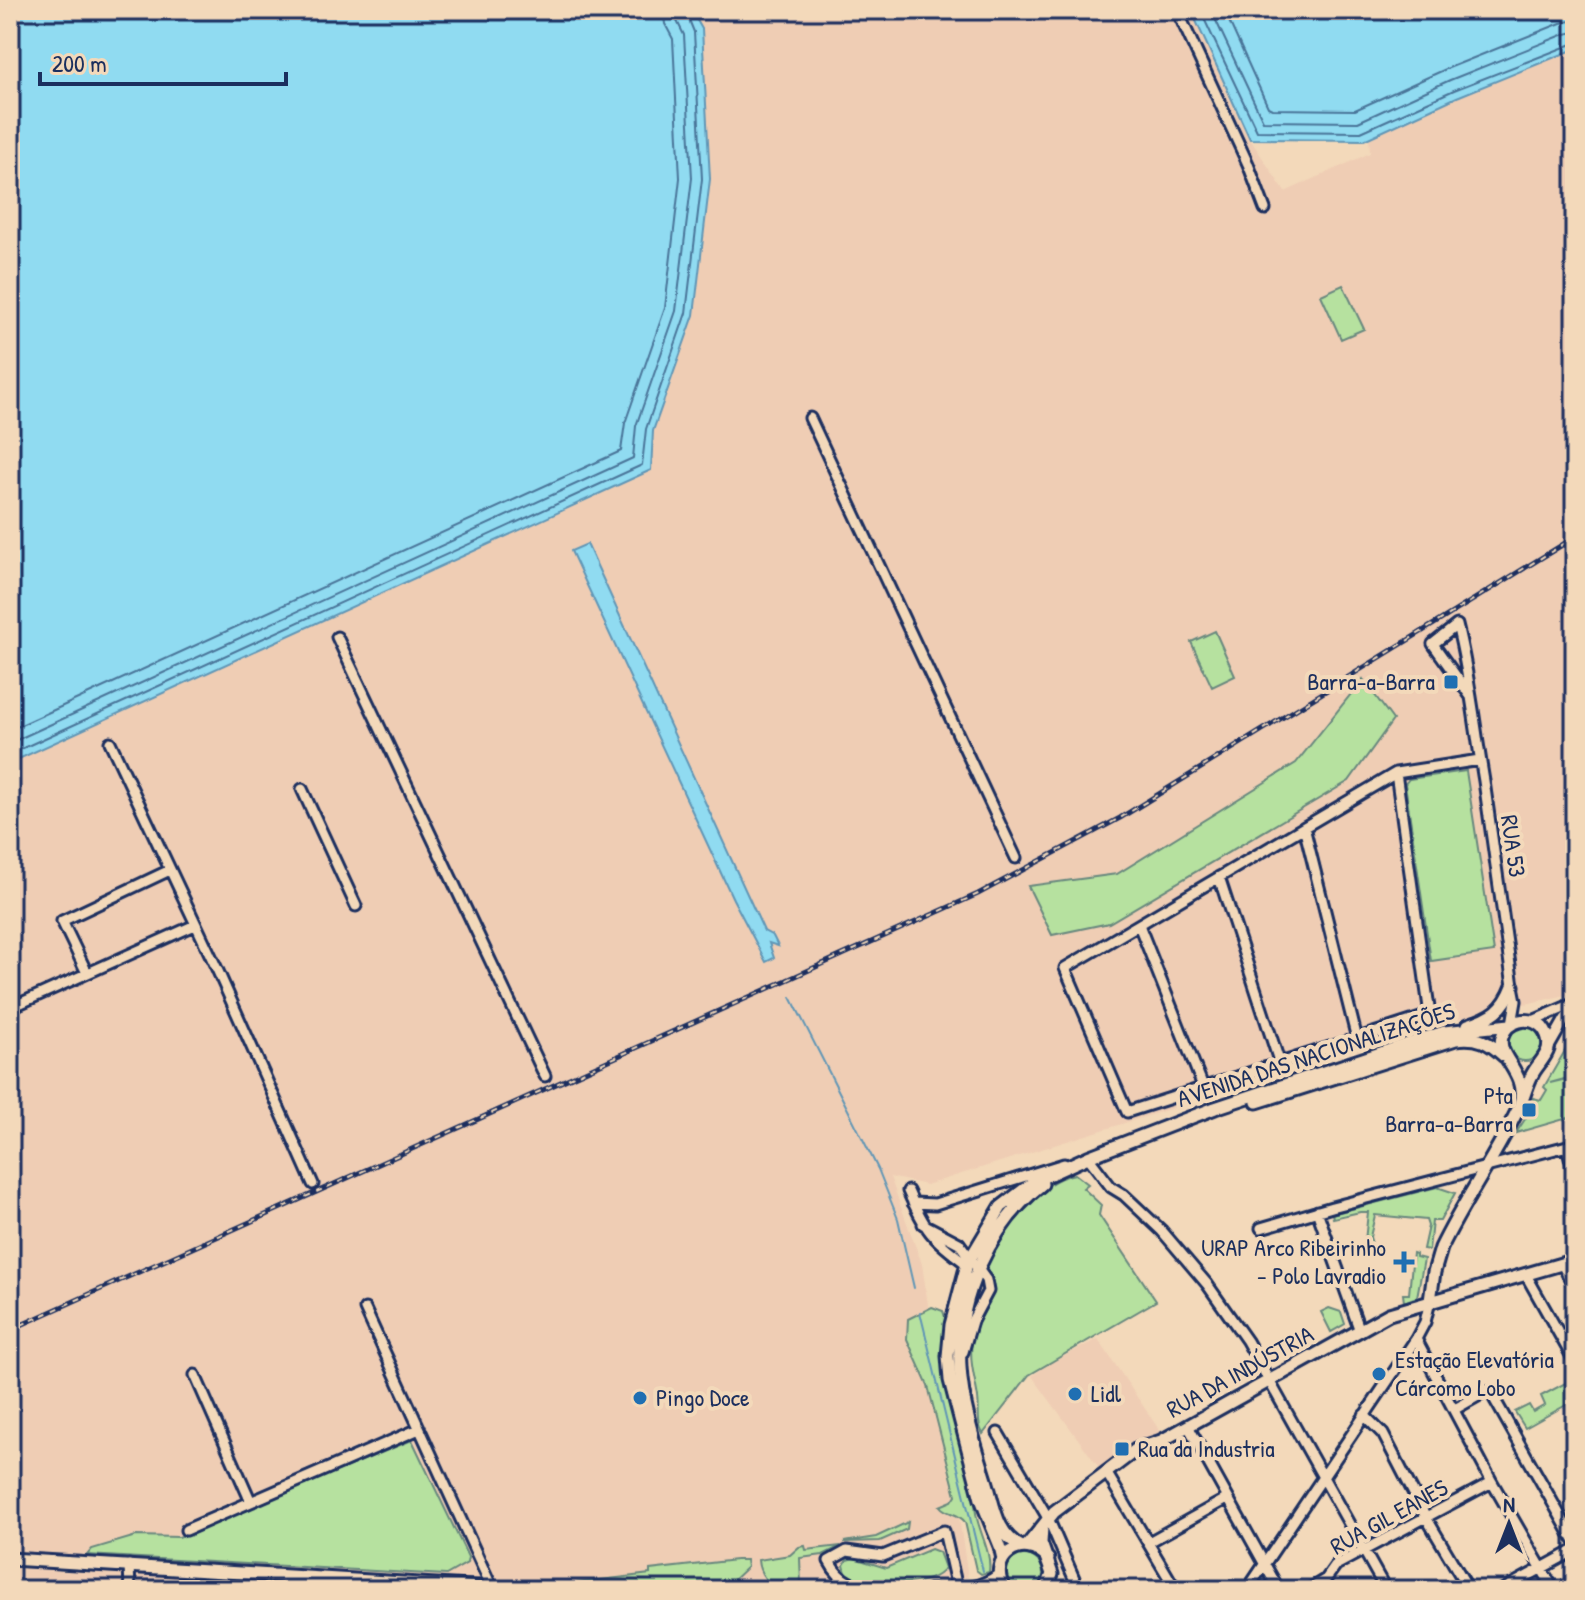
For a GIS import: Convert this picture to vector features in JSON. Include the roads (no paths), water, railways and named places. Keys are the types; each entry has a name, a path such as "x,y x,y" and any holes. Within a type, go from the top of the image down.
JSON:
{"street":[{"path":"1177,10 1248,164 1265,209"},
{"path":"810,418 1016,858"},
{"name":"RUA 53","path":"1471,697 1433,644 1457,625 1471,697 1516,1001 1511,1024"},
{"path":"337,637 545,1076"},
{"path":"110,742 313,1184"},
{"path":"1396,773 1430,1015 1127,1112 1065,968 1396,773 1480,760"},
{"path":"302,789 356,906"},
{"path":"1304,827 1357,1039"},
{"path":"87,973 62,921 170,870"},
{"path":"1219,877 1280,1064"},
{"path":"10,1008 195,925"},
{"path":"1139,925 1204,1089"},
{"path":"1453,1030 1497,1013 1507,1002 1513,986"},
{"name":"RUA 53","path":"1516,1001 1533,1021"},
{"path":"1520,1104 1521,1081 1501,1044 1505,1030 1511,1024 1533,1021 1575,1006"},
{"path":"1247,1590 1416,1339 1425,1322 1441,1248 1520,1104 1539,1062 1575,1006"},
{"path":"1533,1021 1544,1030 1548,1050"},
{"name":"AVENIDA DAS NACIONALIZAÇÕES","path":"1003,1559 981,1499 949,1369 951,1325 972,1263 1001,1207 1035,1181 1215,1108 1453,1030 1511,1024"},
{"name":"AVENIDA DAS NACIONALIZAÇÕES","path":"1138,1137 1456,1039 1486,1041 1508,1060"},
{"path":"1508,1060 1525,1067 1539,1062"},
{"path":"1261,1228 1571,1145 1575,1176"},
{"path":"913,1203 935,1204 1088,1157 1111,1187 1162,1231 1207,1284 1247,1341 1386,1590"},
{"path":"908,1191 923,1224 956,1240 972,1263"},
{"path":"1317,1211 1360,1331"},
{"name":"RUA DA INDÚSTRIA","path":"1024,1547 1045,1522 1137,1449 1161,1441 1389,1314 1575,1260"},
{"name":"AVENIDA DAS NACIONALIZAÇÕES","path":"972,1263 960,1332 959,1366 972,1433 997,1519 1006,1536 1024,1547 1043,1553 1048,1559"},
{"path":"1562,1264 1575,1288"},
{"path":"1526,1275 1575,1362"},
{"path":"365,1309 492,1589"},
{"path":"1416,1339 1554,1590"},
{"path":"195,1375 251,1502"},
{"path":"1455,1409 1485,1392 1491,1393 1575,1542"},
{"path":"1364,1415 1383,1434 1427,1519 1469,1590"},
{"path":"1188,1426 1279,1590"},
{"path":"186,1530 419,1429"},
{"path":"998,1433 1079,1590"},
{"path":"1106,1472 1176,1590"},
{"name":"RUA GIL EANES","path":"1308,1590 1326,1579 1336,1565 1492,1482"},
{"path":"1149,1542 1228,1498"},
{"path":"1045,1522 1041,1543 1052,1574 1046,1590"},
{"path":"887,1590 846,1582 836,1575 829,1561 847,1551 883,1556 944,1531 957,1588"},
{"path":"1005,1590 999,1574 1003,1559 1011,1551 1024,1547"},
{"path":"1502,1590 1575,1550"},
{"path":"10,1559 517,1590"},
{"path":"129,1565 130,1590"},
{"path":"929,1590 983,1585 999,1574"}],"water":[{"path":"10,10 691,10 702,29 710,179 694,315 653,431 651,470 10,763"},
{"path":"1191,10 1575,10 1575,49 1457,97 1364,140 1250,139"},
{"path":"587,544 764,931 773,936 778,946 769,943 774,958 766,962 733,899 571,551"}],"waterway":[{"path":"791,997 878,1169 898,1219 914,1288"},
{"path":"920,1312 983,1571"}],"railway":[{"path":"10,1330 978,894 1120,818 1575,537"}],"place":[{"name":"Barra-a-Barra","path":"1451,682"},
{"name":"Pta Barra-a-Barra","path":"1529,1110"},
{"name":"URAP Arco Ribeirinho - Polo Lavradio","path":"1404,1262"},
{"name":"Estação Elevatória Cárcomo Lobo","path":"1379,1374"},
{"name":"Lidl","path":"1075,1394"},
{"name":"Pingo Doce","path":"640,1398"},
{"name":"Rua da Industria","path":"1122,1449"}]}
